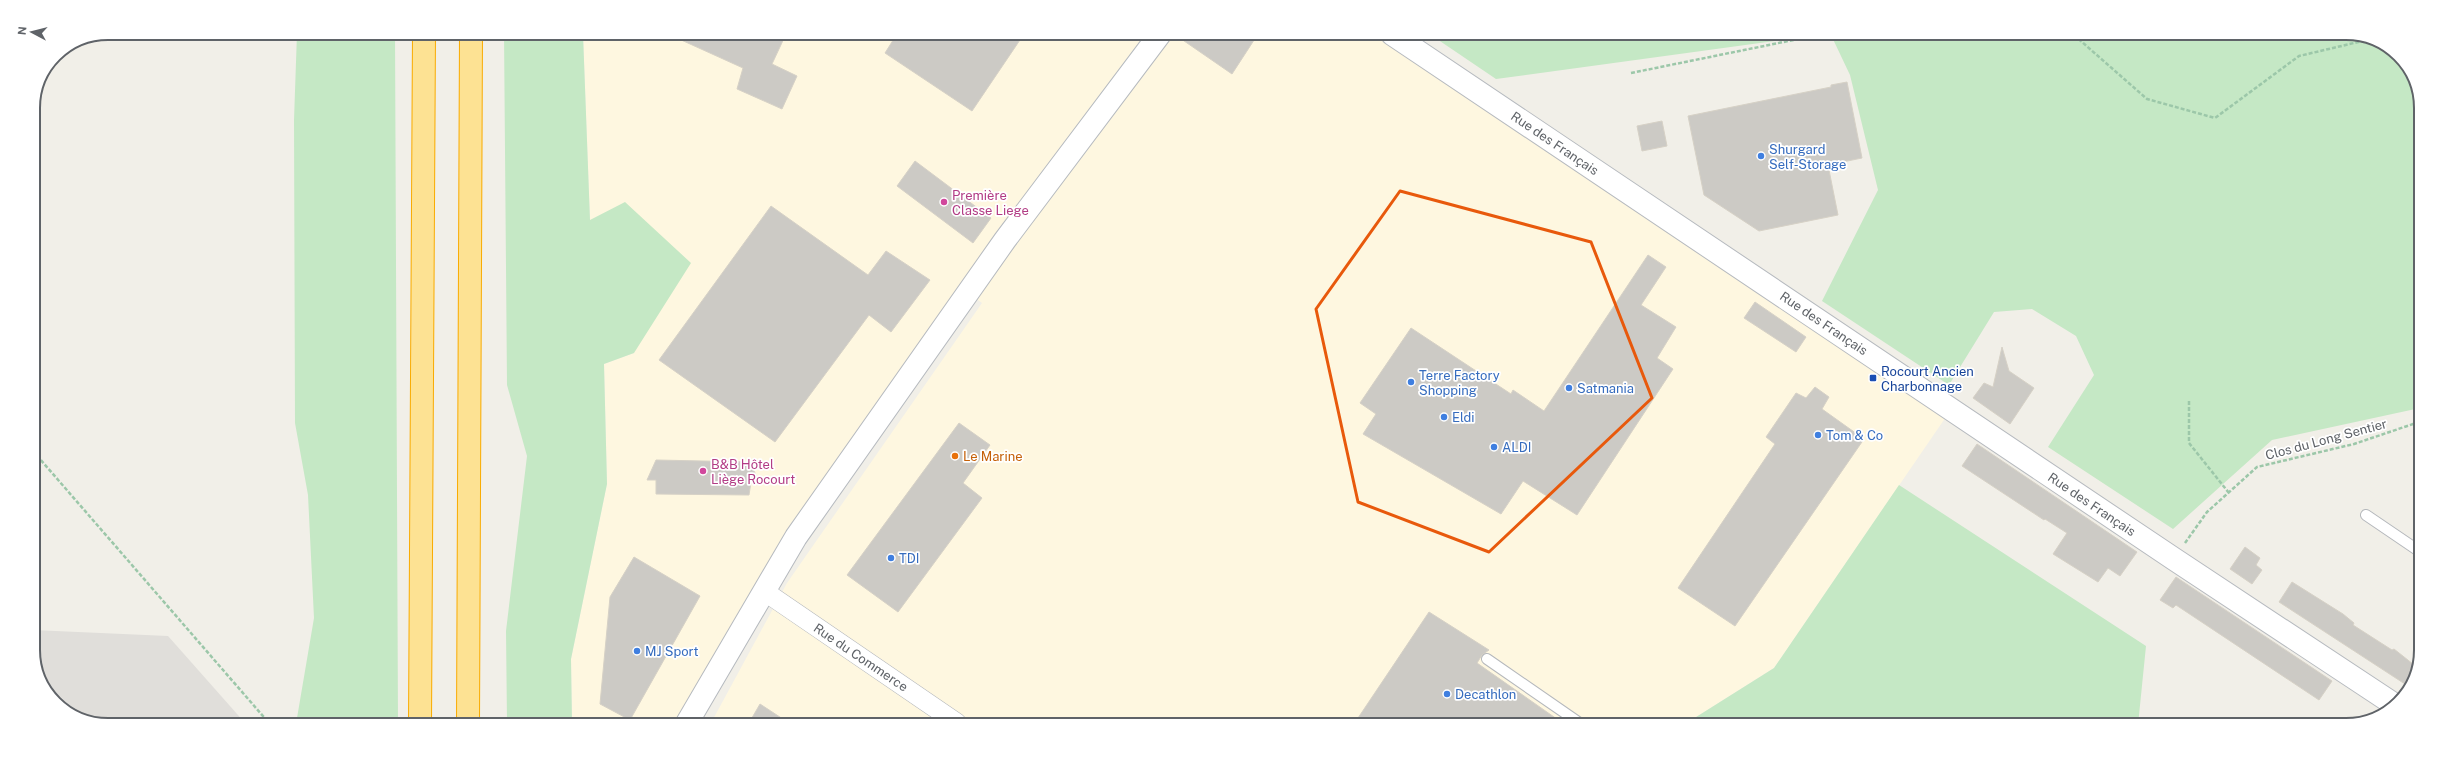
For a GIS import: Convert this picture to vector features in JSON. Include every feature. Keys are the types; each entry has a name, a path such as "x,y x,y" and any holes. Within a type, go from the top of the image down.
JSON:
{"highway":[{"path":"420,718 424,40"},
{"path":"468,718 471,40"}],"main road":[{"path":"690,718 796,537 1005,240 1155,40"},
{"name":"Rue des Français","path":"1401,40 2174,559 2390,702"}],"street":[{"name":"Rue du Commerce","path":"764,591 945,718"}],"lane":[{"path":"2366,515 2414,548"},
{"path":"1487,660 1572,718"}],"path":[{"path":"1631,73 1793,40"},
{"path":"2080,40 2147,99 2215,118 2299,56 2360,42"},
{"path":"2189,401 2189,443 2229,493"},
{"name":"Clos du Long Sentier","path":"2192,533 2207,512 2257,468 2354,444 2414,424"},
{"path":"40,459 265,718"}],"highlighted area":[{"path":"1400,191 1591,242 1652,398 1489,552 1358,502 1316,309"}],"shaded area":[{"path":"583,40 1386,40 1950,411 1774,668 1695,718 714,718 787,583 982,303 960,287 686,718 572,718 571,659 607,484 604,364 634,353 590,221"},
{"path":"40,630 168,636 241,718 108,718 90,716 70,707 63,701 49,684 41,663"}],"green space":[{"path":"297,40 395,40 398,718 297,718 314,618 308,495 295,423 294,120"},
{"path":"504,40 583,40 590,220 625,202 691,263 634,353 604,364 607,484 571,659 572,718 507,718 506,631 527,456 507,385"},
{"path":"1438,40 1782,40 1496,79"},
{"path":"1833,40 2346,40 2364,42 2384,51 2394,60 2405,74 2413,95 2414,103 2414,409 2272,440 2173,529 2048,447 2094,375 2076,336 2032,309 1994,312 1949,385 1822,301 1878,190 1850,75"},
{"path":"1899,485 2146,646 2139,718 1695,718 1774,668"}],"building":[{"path":"681,40 783,40 772,64 797,76 782,109 737,89 743,68"},
{"path":"893,40 1020,40 972,111 885,53"},
{"path":"1183,40 1254,40 1232,74"},
{"name":"Shurgard Self-Storage","path":"1847,82 1862,158 1828,165 1838,215 1759,231 1704,195 1688,116 1831,87 1831,85"},
{"path":"1662,121 1667,146 1642,151 1637,126"},
{"name":"Première Classe Liege","path":"915,161 991,218 973,243 897,186"},
{"path":"771,206 868,275 886,251 930,280 891,332 869,315 775,442 659,360"},
{"path":"1648,255 1666,267 1641,305 1676,327 1657,358 1673,369 1577,515 1523,481 1501,514 1363,434 1376,414 1360,403 1411,328 1511,394 1513,390 1544,411"},
{"path":"1755,302 1806,337 1796,352 1744,318"},
{"path":"2002,347 2009,371 2034,388 2010,424 1973,398 1984,383 1993,387"},
{"path":"1815,387 1829,397 1822,409 1864,439 1735,626 1678,588 1775,444 1766,437 1796,393 1806,398"},
{"path":"959,423 990,445 963,483 982,498 898,612 847,575"},
{"path":"1977,444 2137,552 2120,576 2108,568 2098,582 2053,554 2067,533 2045,519 2044,520 1962,466"},
{"name":"B&B Hôtel Liège Rocourt","path":"656,460 750,462 759,482 751,482 749,495 656,494 656,480 647,480"},
{"path":"2245,547 2260,558 2256,565 2262,570 2252,584 2230,569"},
{"name":"MJ Sport","path":"634,557 700,596 631,718 626,718 600,704 610,597"},
{"path":"2176,577 2332,681 2319,700 2176,605 2173,608 2160,600"},
{"path":"2292,582 2343,614 2354,623 2353,625 2392,650 2394,649 2412,664 2405,684 2279,602"},
{"name":"Decathlon","path":"1429,612 1489,650 1482,655 1477,663 1555,718 1358,718"},
{"path":"760,704 781,718 752,718"}],"place":[{"name":"Shurgard Self-Storage","path":"1761,156"},
{"name":"Première Classe Liege","path":"944,202"},
{"name":"Rocourt Ancien Charbonnage","path":"1873,378"},
{"name":"Terre Factory Shopping","path":"1411,382"},
{"name":"Satmania","path":"1569,388"},
{"name":"Eldi","path":"1444,417"},
{"name":"Tom & Co","path":"1818,435"},
{"name":"ALDI","path":"1494,447"},
{"name":"Le Marine","path":"955,456"},
{"name":"B&B Hôtel Liège Rocourt","path":"703,471"},
{"name":"TDI","path":"891,558"},
{"name":"MJ Sport","path":"637,651"},
{"name":"Decathlon","path":"1447,694"}]}
